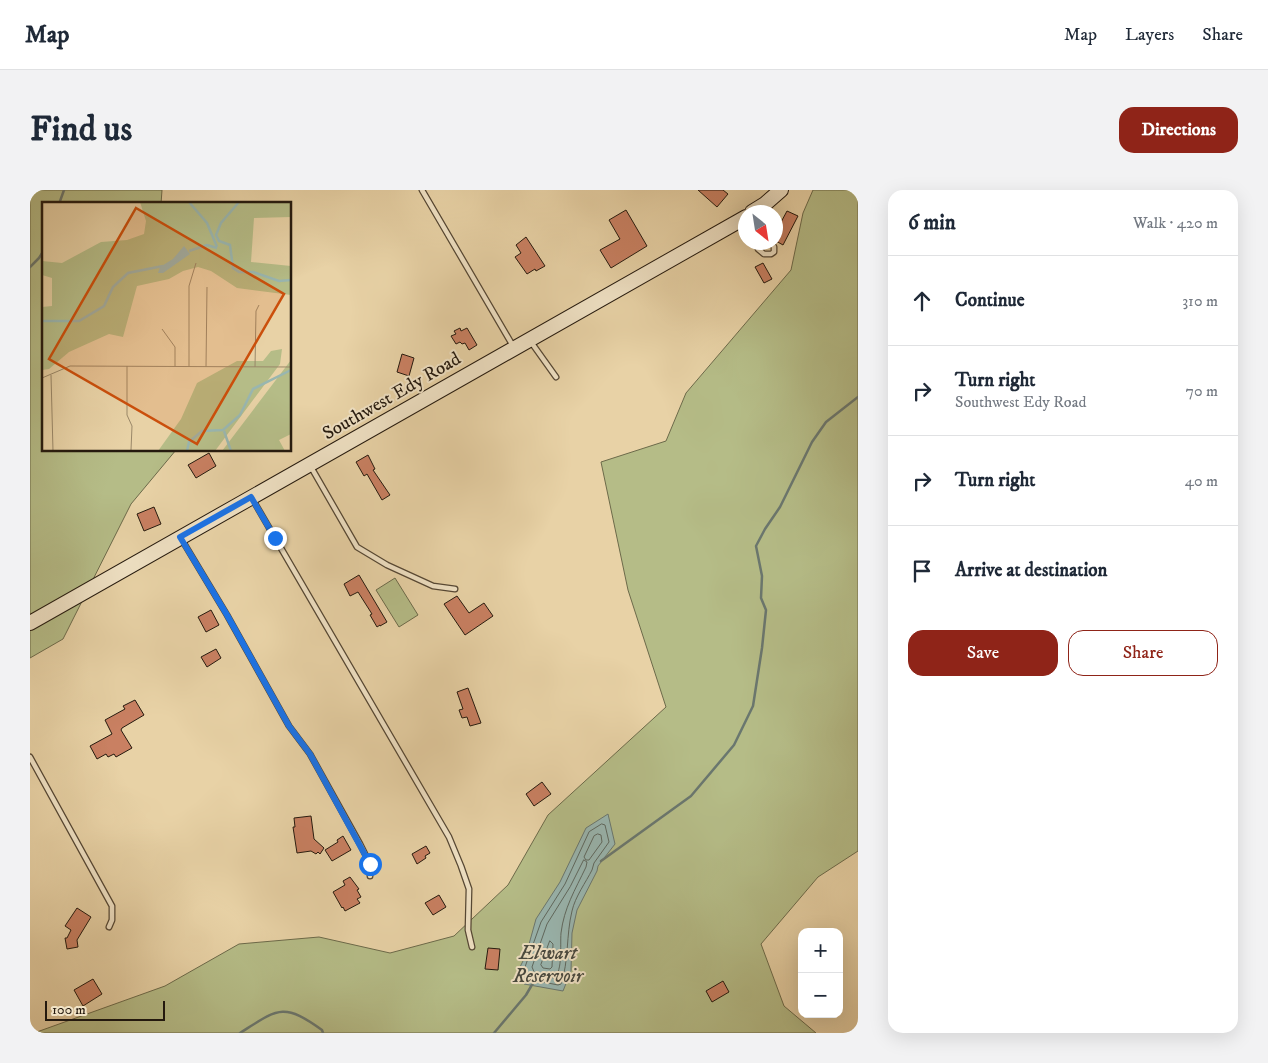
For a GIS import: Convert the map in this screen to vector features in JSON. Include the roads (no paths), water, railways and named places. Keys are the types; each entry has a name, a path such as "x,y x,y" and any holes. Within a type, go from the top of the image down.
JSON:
{"street":[{"name":"Southwest Edy Road","path":"764,205 780,190"},
{"name":"Southwest Edy Road","path":"30,623 528,339 738,222"}],"lane":[{"path":"422,190 514,347"},
{"path":"759,250 764,254 771,254 774,250"},
{"path":"528,339 556,377"},
{"path":"310,463 357,547 387,565 433,586 455,588"},
{"path":"251,497 449,837 468,889 468,930 472,947"},
{"path":"180,537 227,615 289,726 310,754 370,864 370,876"},
{"path":"30,757 112,906 112,920 109,927"}],"water":[{"name":"Elwart Reservoir","path":"608,814 615,844 598,866 577,910 572,933 571,971 563,991 524,984 521,980 522,973 518,971 526,955 536,919 560,882 586,828"}],"waterway":[{"path":"60,202 64,190"},
{"path":"30,267 42,253"},
{"path":"601,861 691,796 734,745 753,706 762,648 766,610 761,598 762,576 756,546 780,507 812,442 826,422 858,397"},
{"path":"494,1033 526,995 533,983"},
{"path":"240,1033 263,1018 281,1012 298,1015 322,1030 323,1033"}]}
